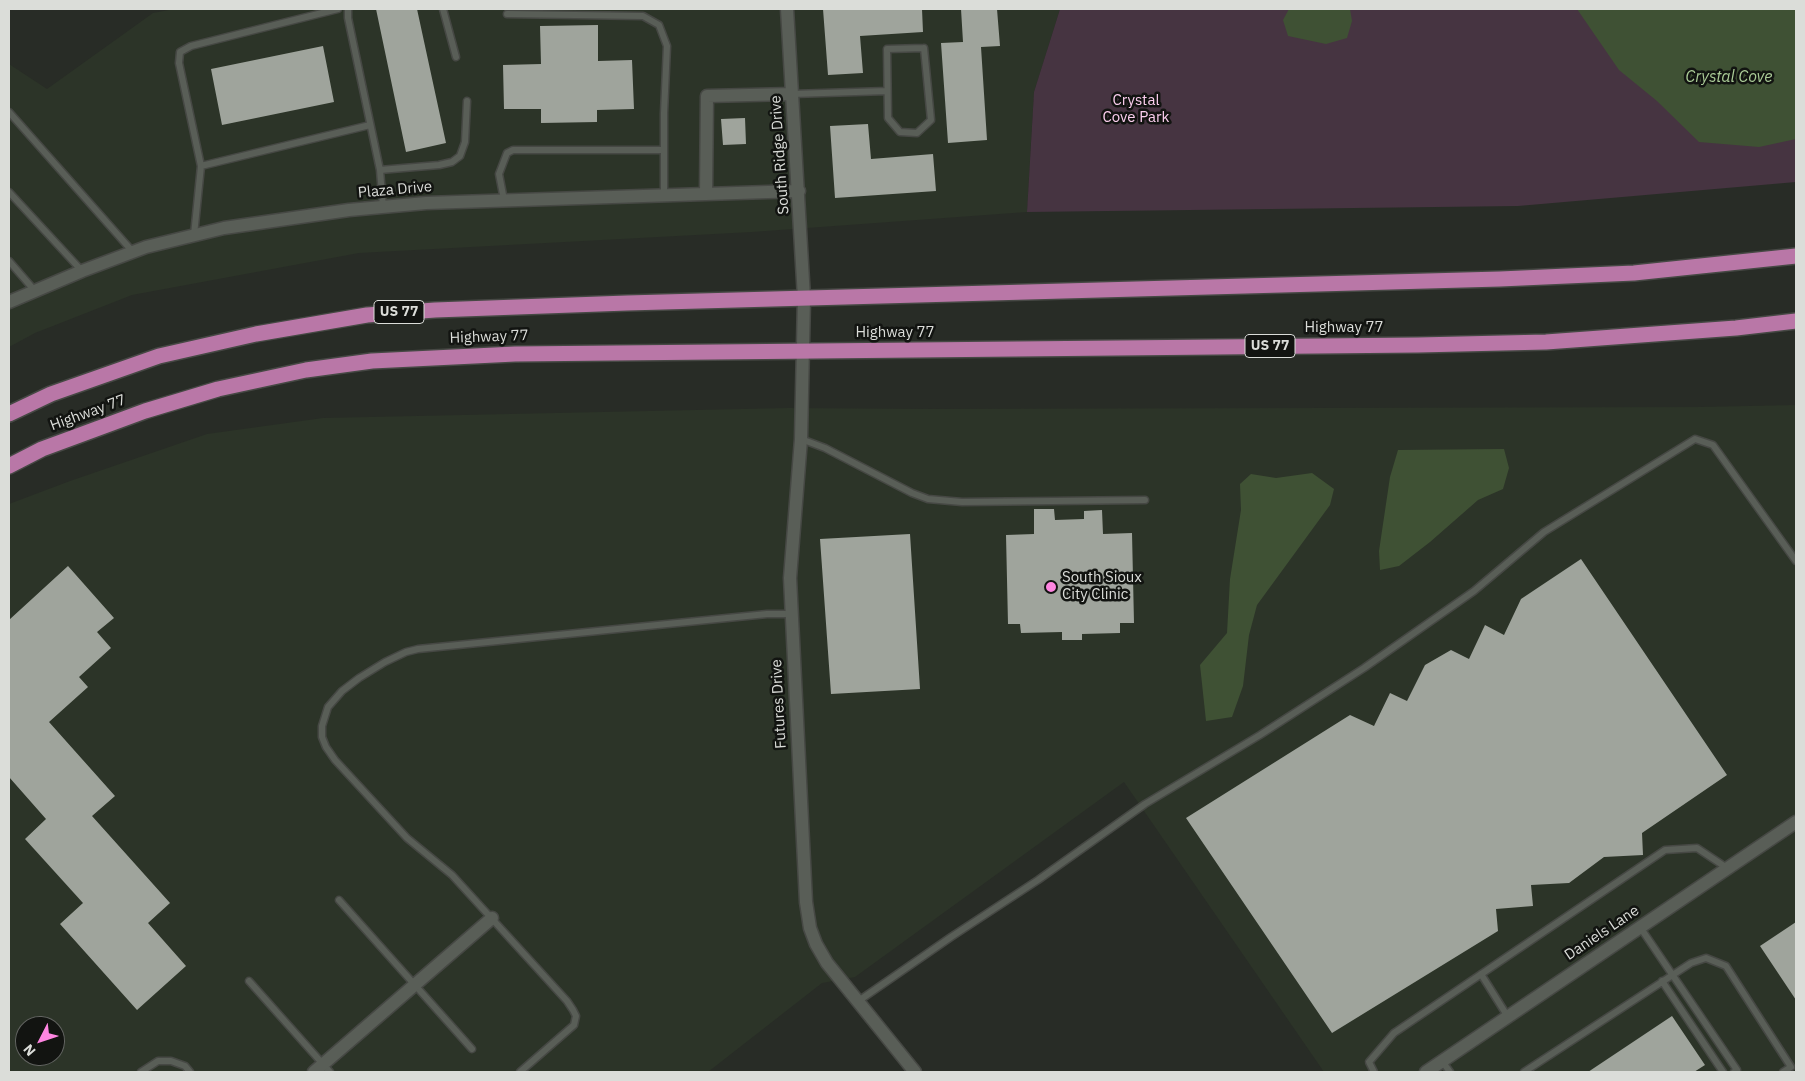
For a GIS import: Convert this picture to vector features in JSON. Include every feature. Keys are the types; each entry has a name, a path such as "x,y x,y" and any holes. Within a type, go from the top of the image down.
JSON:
{"highway":[{"name":"Highway 77","path":"9,414 51,394 159,356 256,334 367,315 435,310 1634,273 1796,256"},
{"name":"Highway 77","path":"9,466 42,449 145,411 218,389 306,370 372,361 452,356 802,350 1546,342 1736,328 1796,321"}],"street":[{"name":"South Ridge Drive","path":"787,9 804,298"},
{"path":"706,194 707,96 792,94"},
{"name":"Plaza Drive","path":"9,302 133,252 194,235 224,228 348,210 426,203 799,191"},
{"name":"Futures Drive","path":"804,298 800,439 791,546 790,614 807,915 818,949 832,971 915,1072"},
{"name":"Daniels Lane","path":"1426,1072 1796,822"},
{"path":"322,1070 492,918"}],"lane":[{"path":"194,235 201,166 179,62 180,52 191,46 338,9"},
{"path":"348,9 348,18 380,170 383,207"},
{"path":"443,9 456,57"},
{"path":"507,14 643,16 659,25 667,46 664,195"},
{"path":"924,48 931,120 918,133 900,132 888,118 887,91 887,49 924,48"},
{"path":"792,94 887,91"},
{"path":"380,170 439,165 452,162 460,156 465,142 466,101"},
{"path":"9,112 133,252"},
{"path":"201,166 370,125"},
{"path":"504,200 499,174 507,153 513,150 664,150"},
{"path":"9,192 82,271"},
{"path":"9,261 34,291"},
{"path":"857,1002 950,937 1038,880 1145,804 1260,735 1364,668 1474,591 1544,532 1695,438 1713,445 1796,561"},
{"path":"800,439 825,448 912,493 928,499 962,502 1145,500"},
{"path":"520,1072 574,1025 576,1016 567,1001 452,875 407,838 335,760 322,737 322,726 328,708 342,692 359,678 385,662 406,652 418,649 757,615 790,614"},
{"path":"1374,1072 1369,1062 1394,1033 1664,850 1697,848 1727,868"},
{"path":"339,900 472,1049"},
{"path":"1640,927 1736,1071"},
{"path":"1524,1072 1662,981 1691,963 1706,958 1726,966 1794,1065 1783,1072"},
{"path":"1481,974 1508,1016"},
{"path":"249,980 322,1070"},
{"path":"1662,981 1723,1072"},
{"path":"141,1072 158,1061 171,1061 185,1066 190,1072"},
{"path":"1442,1061 1450,1072"}],"shaded area":[{"path":"174,9 1060,9 1034,92 1027,212 752,232 359,253 132,295 35,333 9,347 9,64 47,89 153,13"},
{"path":"1796,405 1796,1072 1324,1072 1124,782 855,977 822,983 708,1072 9,1072 9,504 207,434 323,418 788,408 1700,407"}],"green space":[{"name":"Crystal Cove Park","path":"1060,9 1796,9 1796,182 1518,206 1027,212 1034,92"}],"water":[{"path":"1289,9 1350,9 1352,21 1347,38 1326,44 1288,36 1283,20"},
{"name":"Crystal Cove","path":"1577,9 1796,9 1796,139 1759,147 1699,142 1657,101 1619,70"},
{"path":"1504,449 1509,468 1503,489 1478,500 1399,566 1380,570 1379,551 1390,477 1398,450"},
{"path":"1312,473 1334,489 1330,505 1257,605 1249,635 1243,686 1232,717 1206,721 1200,665 1227,633 1230,579 1241,510 1240,484 1251,474 1276,478"}],"building":[{"path":"376,9 417,9 446,143 406,152"},
{"path":"823,9 922,9 923,32 860,36 863,73 828,75"},
{"path":"961,9 997,9 1000,46 981,47 987,140 948,143 941,43 963,42"},
{"path":"598,25 598,61 632,60 634,109 597,110 597,122 541,123 541,109 504,109 503,65 541,64 540,26"},
{"path":"323,46 334,102 222,125 211,69"},
{"path":"745,118 746,144 723,145 721,119"},
{"path":"868,124 871,159 933,154 936,191 835,198 830,126"},
{"path":"1034,509 1054,509 1055,520 1084,519 1084,511 1102,510 1103,534 1132,533 1134,623 1120,623 1120,633 1082,634 1082,640 1062,640 1062,632 1021,633 1020,624 1008,624 1006,535 1034,534"},
{"path":"910,534 920,689 831,694 820,539"},
{"path":"1581,559 1727,775 1642,833 1643,855 1604,857 1569,883 1531,885 1533,906 1496,909 1498,931 1332,1033 1186,818 1350,715 1374,726 1390,693 1407,701 1425,665 1451,650 1469,659 1485,625 1504,635 1521,599"},
{"path":"68,566 114,618 97,632 111,648 79,677 88,687 49,722 115,796 92,816 170,903 148,923 186,966 137,1010 60,924 83,903 25,839 46,819 9,777 9,620"},
{"path":"1796,922 1796,1000 1760,946"},
{"path":"1672,1016 1705,1065 1694,1072 1588,1072"}],"place":[{"name":"South Sioux City Clinic","path":"1051,587"}]}
